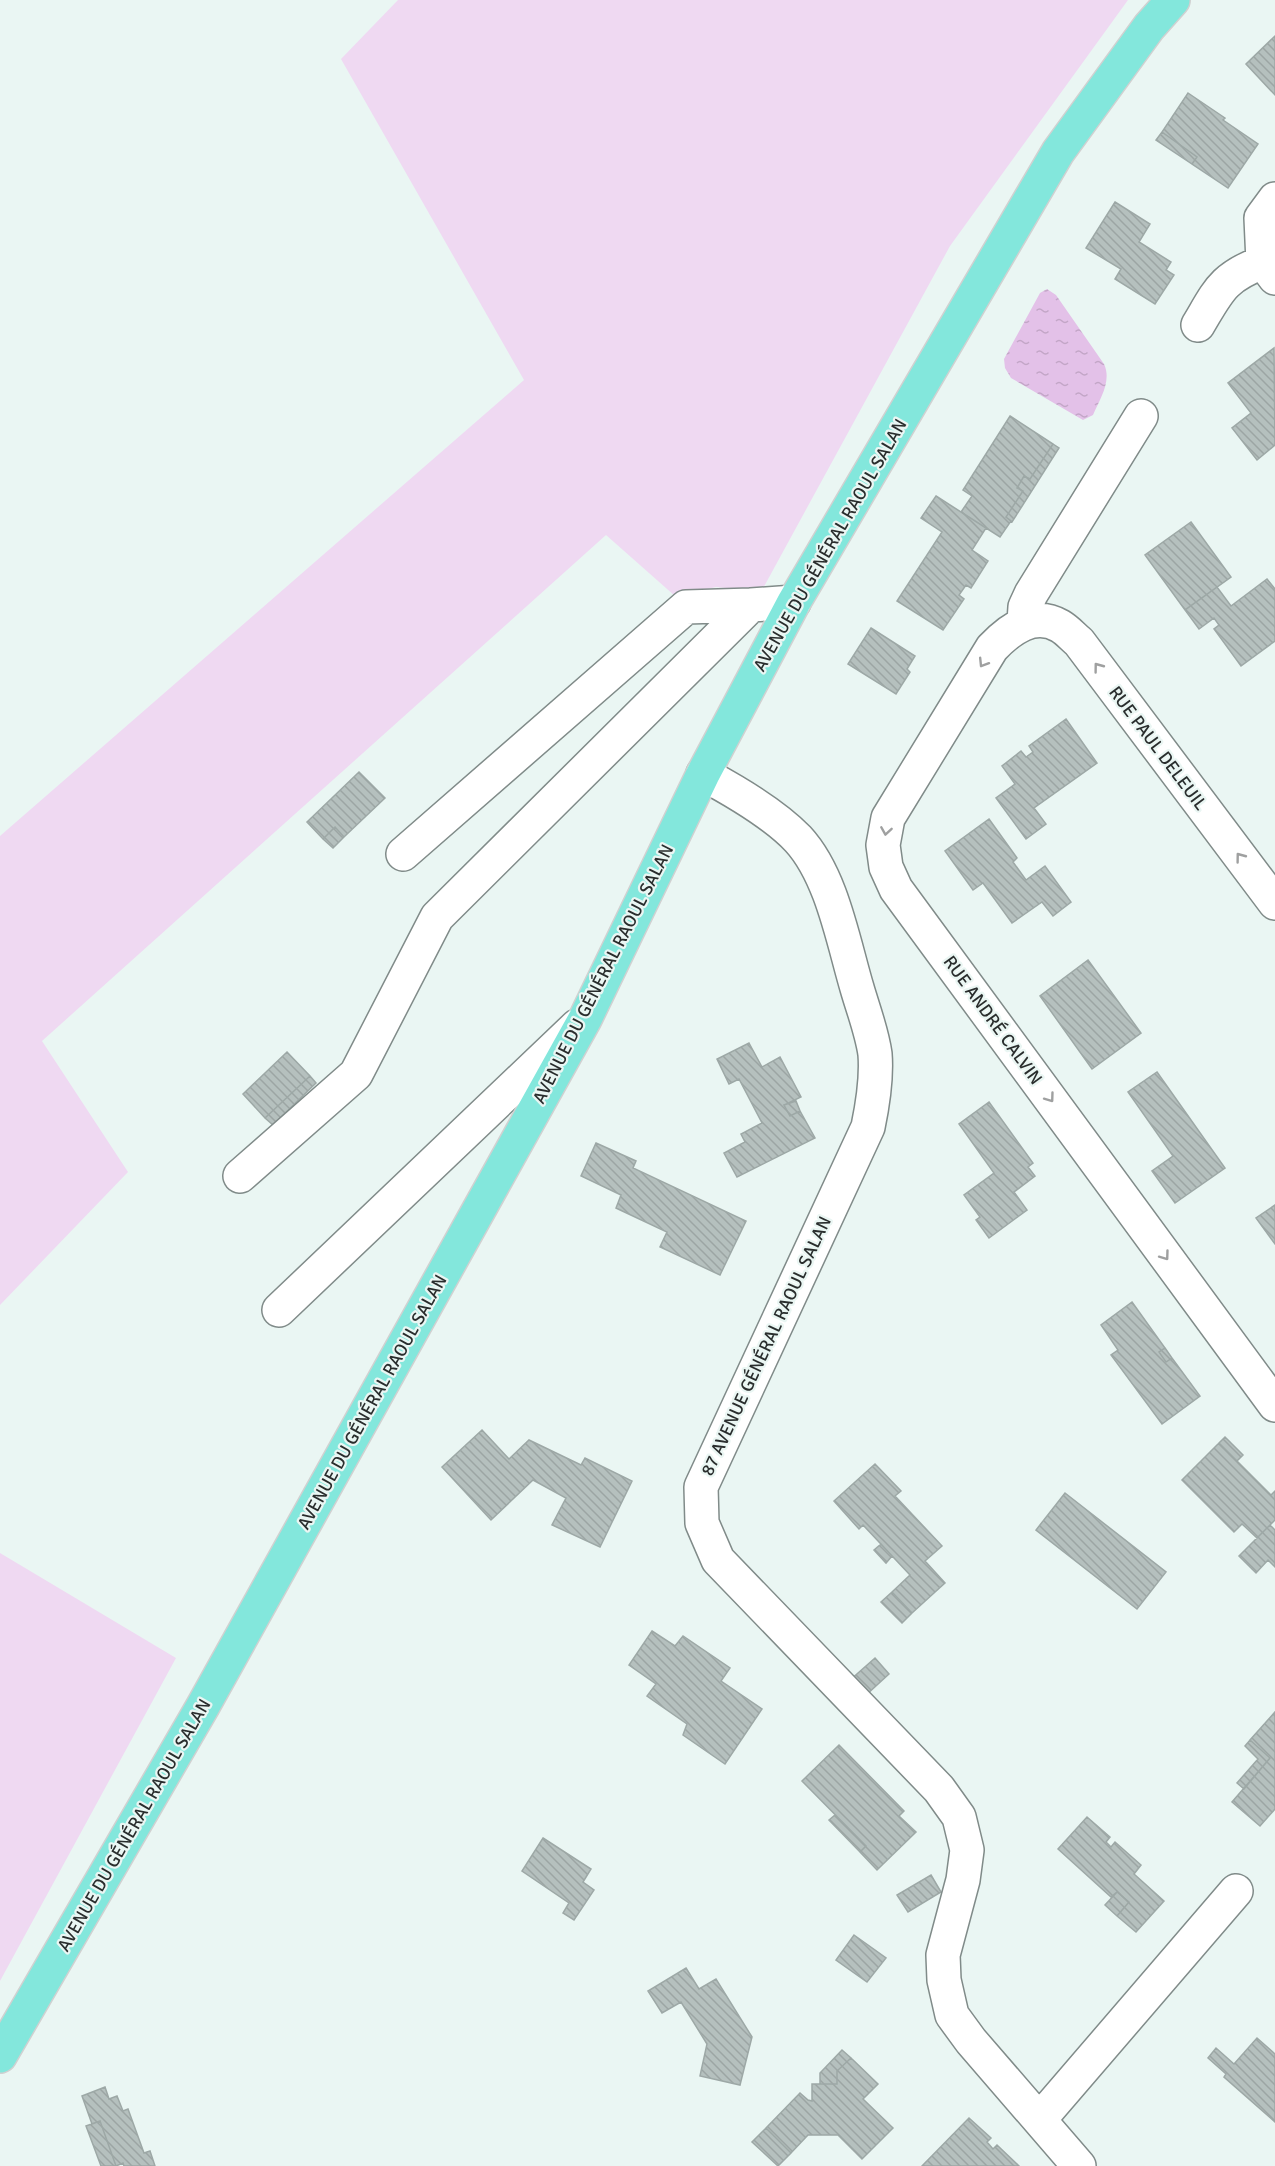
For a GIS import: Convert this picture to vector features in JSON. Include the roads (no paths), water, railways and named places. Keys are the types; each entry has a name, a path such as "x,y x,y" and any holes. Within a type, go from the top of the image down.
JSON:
{"main road":[{"name":"AVENUE DU GÉNÉRAL RAOUL SALAN","path":"0,2056 203,1706 585,1018 703,774 794,602 1058,152 1149,27 1173,0"}],"street":[{"path":"1198,326 1221,287 1240,271 1269,270 1261,218 1275,199"},
{"path":"1024,622 1025,607 1031,594 1141,416"},
{"path":"403,854 686,607 794,602"},
{"path":"240,1176 356,1074 437,917 751,605"},
{"name":"RUE PAUL DELEUIL","path":"1024,622 1045,621 1061,626 1079,642 1275,903"},
{"name":"RUE ANDRÉ CALVIN","path":"1024,622 1006,633 992,648 888,818 884,845 886,867 896,889 1275,1405"},
{"name":"87 AVENUE GÉNÉRAL RAOUL SALAN","path":"703,774 729,787 775,821 798,840 815,864 831,899 866,1018 875,1053 875,1090 868,1127 701,1487 702,1523 718,1560 939,1790 959,1817 967,1850 963,1880 943,1955 944,1980 952,2015 971,2041 1079,2166"},
{"path":"279,1310 585,1018"},
{"path":"1040,2119 1236,1891"}],"water":[{"path":"1047,289 1056,295 1106,370 1106,383 1099,403 1093,415 1083,420 1011,378 1005,368 1004,359 1040,293"}]}
